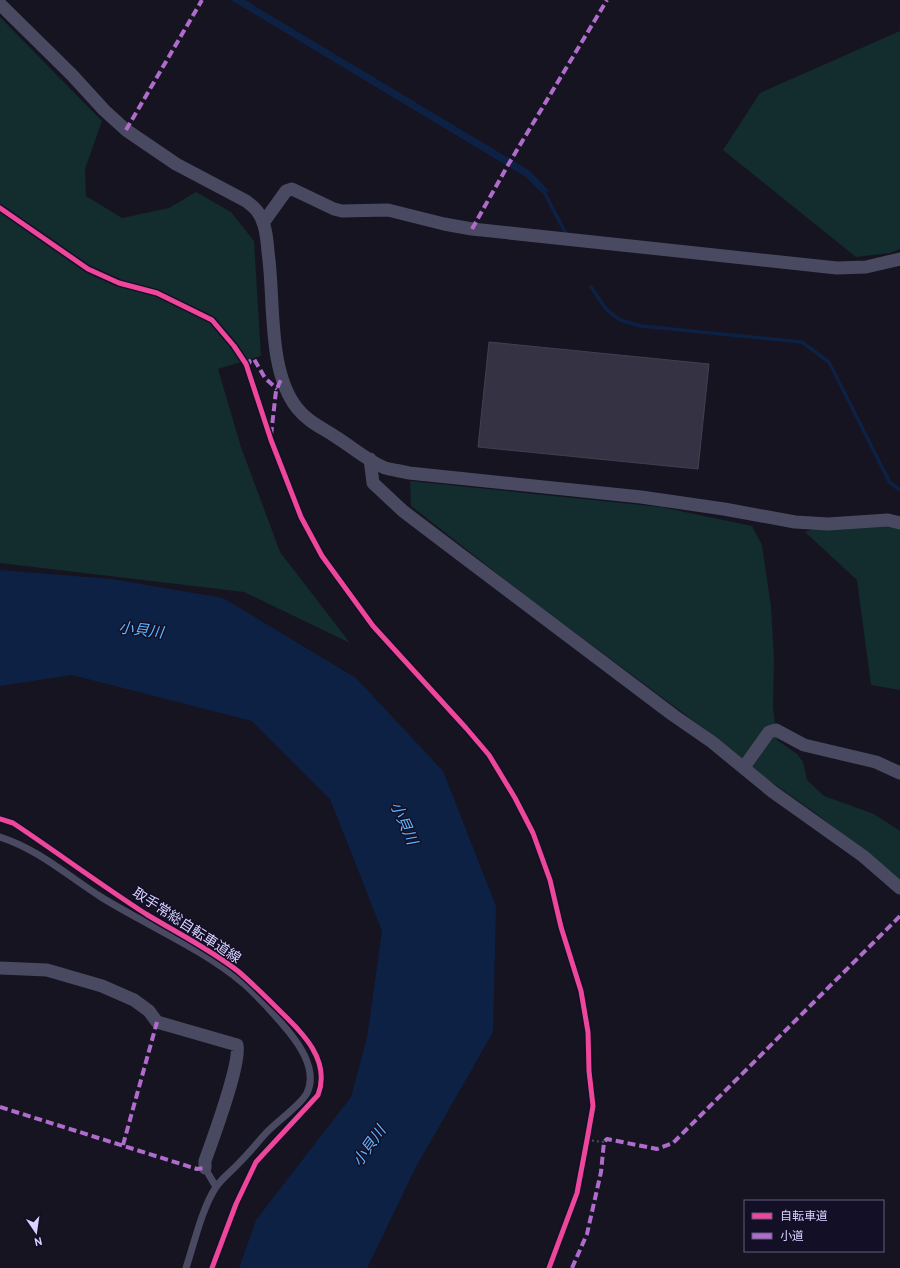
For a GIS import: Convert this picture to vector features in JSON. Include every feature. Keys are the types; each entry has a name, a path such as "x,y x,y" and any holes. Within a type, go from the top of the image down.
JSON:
{"street":[{"path":"0,4 116,121 145,144 176,164 246,201 256,209 263,224 271,269 275,342 282,377 288,395 298,410 313,423 370,460 385,468 409,472 641,497 724,508 795,522 828,524 888,520 900,523"},
{"path":"263,224 286,191 292,189 342,212 388,210 444,224 556,238 837,268 866,267 900,259"},
{"path":"370,460 373,483 403,511 511,594 673,715 712,742 773,792 863,856 900,888"},
{"path":"744,767 769,732 776,730 804,745 876,762 900,773"},
{"path":"0,968 47,970 102,986 134,1000 149,1011 157,1022 237,1045 238,1051 234,1069 205,1161 205,1168"}],"lane":[{"path":"0,837 18,843 33,851 102,897 181,942 231,974 261,1000 299,1045 306,1056 309,1085 307,1093 276,1121 216,1187 202,1220 186,1268"},
{"path":"205,1168 216,1187"}],"path":[{"path":"587,1140 604,1142"}],"green space":[{"path":"0,17 102,121 85,169 86,196 122,218 169,208 196,192 231,212 254,241 261,356 218,369 241,447 280,552 350,643 244,592 0,563"},
{"path":"900,31 900,249 890,253 856,257 723,150 760,93"},
{"path":"410,481 661,507 752,526 762,545 771,607 774,658 773,707 777,740 797,754 803,762 807,780 824,796 874,814 900,831 900,880 814,812 757,772 710,733 526,596 411,506"},
{"path":"893,526 900,530 900,690 871,685 857,580 805,532 816,528"}],"water":[{"path":"231,0 245,0 530,171 549,191 542,193 526,177"},
{"name":"小貝川","path":"0,570 111,579 223,598 356,678 443,771 496,906 493,1032 416,1167 367,1268 239,1268 256,1220 351,1097 367,1038 382,931 330,799 252,721 72,675 0,686"}],"building":[{"path":"489,342 709,364 698,469 478,447"}],"waterway":[{"path":"542,188 567,236"},
{"path":"591,287 606,309 620,320 641,326 802,342 829,362 890,483 900,490"}],"marked path":[{"path":"126,130 202,0"},
{"path":"472,229 508,165 607,0"},
{"path":"247,367 250,361 254,359 265,378 277,389"},
{"path":"271,435 276,391 282,377"},
{"path":"572,1268 587,1234 601,1172 604,1142 607,1139 657,1149 673,1143 900,916"},
{"path":"123,1145 157,1022"},
{"path":"0,1107 197,1169 205,1168"}],"cycle path":[{"path":"0,208 88,269 119,283 157,293 212,320 234,346 246,364 271,440 301,517 322,556 373,626 489,755 515,798 533,833 550,880 561,927 581,991 588,1032 589,1071 593,1106 577,1193 549,1268"},
{"name":"取手常総自転車道線","path":"0,819 13,823 129,903 205,949 239,972 298,1029 313,1049 318,1059 321,1071 321,1083 318,1095 256,1162 236,1204 212,1268"}]}
